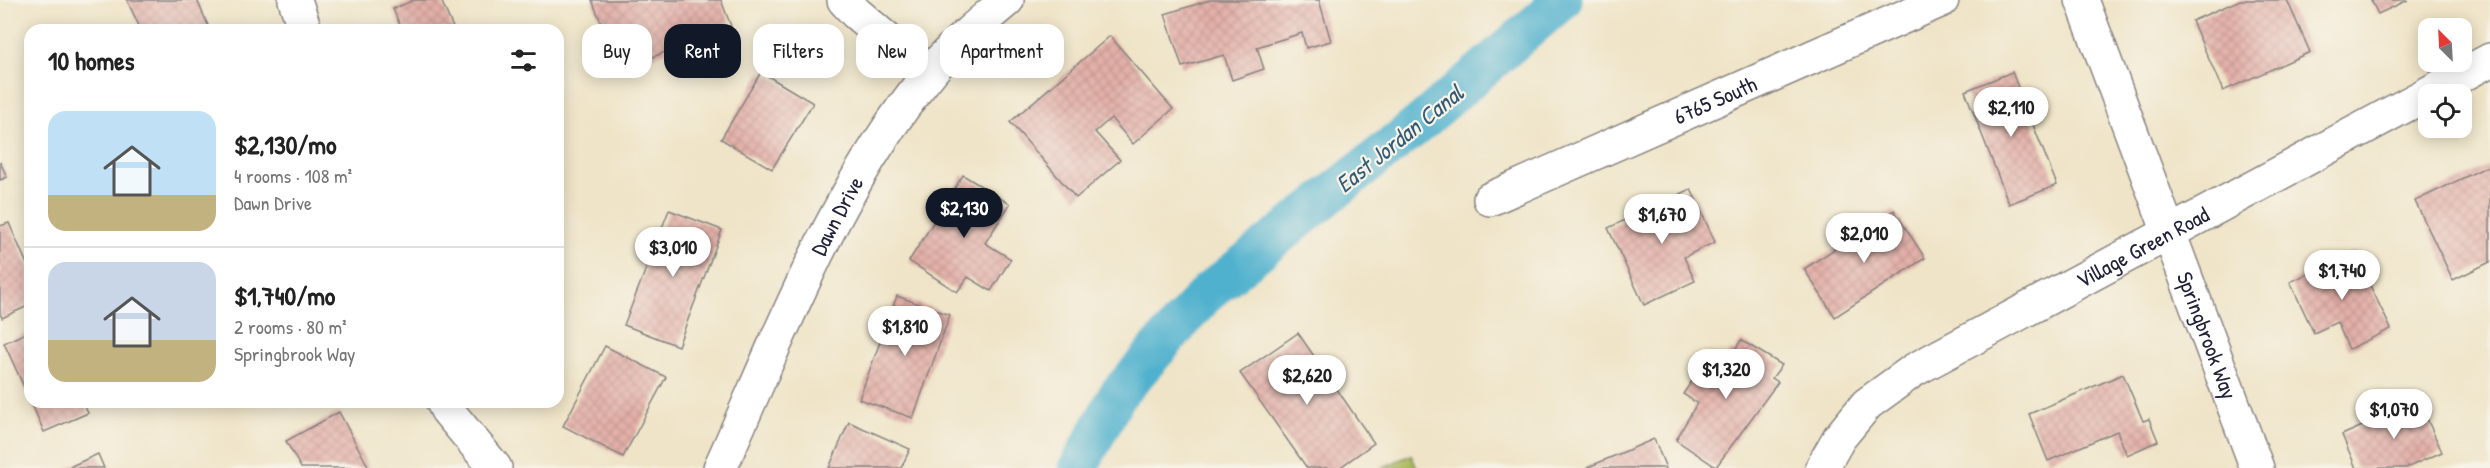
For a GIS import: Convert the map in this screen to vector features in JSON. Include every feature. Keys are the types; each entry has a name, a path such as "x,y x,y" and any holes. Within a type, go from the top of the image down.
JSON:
{"street":[{"path":"295,0 303,24"},
{"path":"844,0 869,24"},
{"name":"Dawn Drive","path":"928,75 966,35 1007,0"},
{"name":"6765 South","path":"1490,199 1942,0"},
{"name":"Springbrook Way","path":"2082,0 2257,468"},
{"name":"Village Green Road","path":"1822,468 1839,438 1867,404 1914,370 2490,60"},
{"name":"Dawn Drive","path":"720,468 831,225 879,144 926,78"},
{"path":"447,408 495,468"}],"green space":[{"path":"1411,455 1417,468 1381,468"}],"building":[{"path":"127,0 197,0 207,24 138,24"},
{"path":"414,0 441,0 451,24 399,24 393,9"},
{"path":"592,0 721,0 730,24 664,24 664,53 652,57 652,24 602,24"},
{"path":"1210,0 1319,0 1331,41 1306,48 1302,33 1257,47 1264,69 1232,80 1224,55 1182,67 1165,14"},
{"path":"2240,0 2287,0 2310,52 2223,91 2192,21"},
{"path":"2371,0 2408,0 2378,14"},
{"path":"1110,36 1173,109 1133,144 1111,118 1095,132 1120,160 1076,198 1010,122 1064,78 1064,76"},
{"path":"2012,72 2057,185 2009,204 1965,91"},
{"path":"757,78 771,78 813,103 772,169 721,139"},
{"path":"0,162 7,177 0,180"},
{"path":"2490,165 2490,262 2453,280 2415,201"},
{"path":"963,175 1010,204 985,243 1011,259 991,291 968,277 957,292 909,261"},
{"path":"1691,189 1715,242 1684,257 1695,281 1644,305 1608,228"},
{"path":"669,210 722,230 678,346 624,325"},
{"path":"1894,210 1925,258 1835,317 1804,269"},
{"path":"9,223 24,257 24,308 2,318 0,313 0,226"},
{"path":"2354,252 2391,329 2349,349 2337,322 2314,333 2290,282"},
{"path":"897,296 950,315 913,418 859,399"},
{"path":"1298,333 1374,443 1339,468 1307,468 1240,373"},
{"path":"24,334 24,387 4,343"},
{"path":"1741,340 1782,365 1772,378 1778,382 1716,467 1676,440 1697,403 1683,394 1711,353 1724,361 1731,350 1733,353"},
{"path":"605,346 666,377 623,457 563,426"},
{"path":"2123,374 2143,421 2149,419 2158,441 2127,455 2117,431 2048,461 2029,414"},
{"path":"2419,401 2442,452 2406,468 2356,468 2342,435"},
{"path":"34,408 86,408 88,413 44,432"},
{"path":"339,412 369,468 301,468 286,441"},
{"path":"849,422 910,449 901,468 829,468"},
{"path":"1654,439 1666,468 1586,468"},
{"path":"98,454 104,468 67,468"}],"waterway":[{"name":"East Jordan Canal","path":"1078,468 1118,394 1208,292 1419,124 1563,0"}]}
